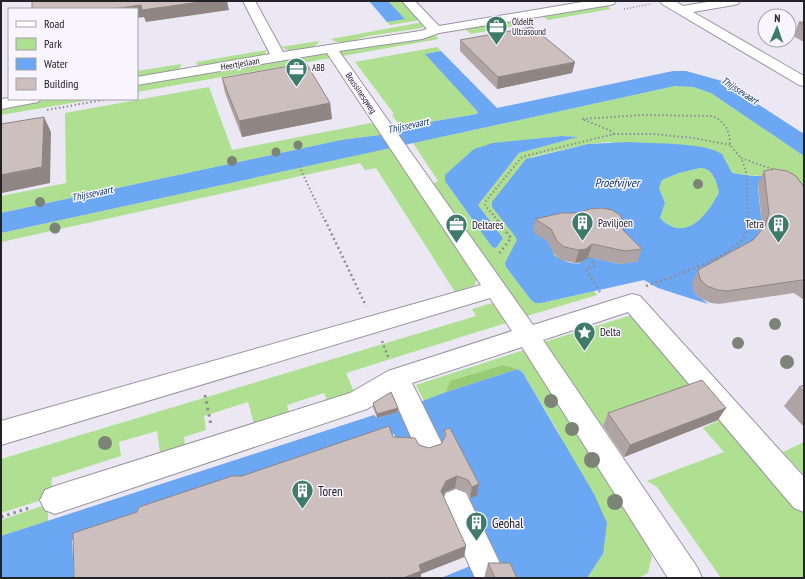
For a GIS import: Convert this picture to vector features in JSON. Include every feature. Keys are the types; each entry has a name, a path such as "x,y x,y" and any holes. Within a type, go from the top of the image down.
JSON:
{"street":[{"path":"249,1 279,57"},
{"path":"408,1 436,30"},
{"name":"Heertjeslaan","path":"138,81 337,47 422,35 436,30 610,1"},
{"path":"666,1 804,82"},
{"path":"682,10 734,1"},
{"path":"516,6 528,15"},
{"name":"Boussinesqweg","path":"337,47 382,124 527,335 686,578"},
{"path":"1,104 26,100"},
{"path":"1,433 494,289"},
{"path":"55,500 358,401 397,378 527,335 635,296 804,498"},
{"path":"397,378 429,446"},
{"path":"456,504 491,578"}],"path":[{"path":"47,110 102,100"},
{"path":"614,134 611,131 582,119 643,115 712,116 720,119 724,123 730,135 730,145"},
{"path":"494,260 510,238 485,205 486,201 521,158 614,134 653,134 694,138 730,145 745,163 747,175 747,227 743,238 734,246 712,260 685,274 635,296"},
{"path":"741,158 780,171"},
{"path":"299,166 375,324 397,378"},
{"path":"590,257 595,266 586,269 601,294"},
{"path":"201,375 216,447"},
{"path":"1,517 55,500"}],"green space":[{"path":"388,1 402,1 421,20 390,25 387,22 404,18"},
{"path":"604,4 611,9 548,20 541,15"},
{"path":"517,19 524,24 471,34 465,29"},
{"path":"423,22 424,25 422,28 368,36 348,42 336,42 331,39"},
{"path":"434,34 439,39 138,92 138,85"},
{"path":"319,41 313,47 302,50 290,50 281,47"},
{"path":"437,47 441,51 426,54 478,112 477,114 435,121 422,126 403,130 392,115 394,114 355,62"},
{"path":"267,50 264,55 203,67 197,65 196,62"},
{"path":"181,64 177,71 138,78 138,71"},
{"path":"675,86 693,87 711,93 804,156 804,210 756,175 753,176 732,173 609,142 588,144 531,157 492,207 516,236 517,240 506,267 531,300 535,303 594,291 597,295 527,316 433,184 438,181 413,143","holes":["562,136 578,137 519,153 478,205 503,238 496,248 492,247 445,181 533,139"]},
{"path":"209,87 232,150 371,123 375,125 380,135 341,140 1,213 1,196 66,183 65,113"},
{"path":"47,100 89,100 1,115 1,108"},
{"path":"389,148 399,160 477,278 475,285 455,292 376,168 365,170 360,163 1,242 1,233"},
{"path":"700,168 708,170 711,173 719,192 709,210 695,224 687,228 678,228 669,225 660,218 665,203 659,188 662,180 679,173"},
{"path":"492,303 506,323 346,373 357,399 330,407 324,393 287,405 291,420 256,431 248,402 204,416 206,430 184,437 186,453 161,461 157,431 119,442 121,456 52,478 51,497 1,513 1,459 476,316 472,309"},
{"path":"635,314 698,387 600,427 541,343"},
{"path":"527,349 635,521 652,556 648,573 639,578 587,578 603,554 559,433 523,373 518,369 503,365 451,381 446,392 424,401 416,385"},
{"path":"503,365 518,369 446,392 450,381"},
{"path":"724,418 804,505 804,578 721,578 657,487 647,481 724,452 703,428"},
{"path":"804,442 804,475 783,452"},
{"path":"48,504 48,521 1,536 1,520"}],"water":[{"path":"369,1 388,1 405,19 387,22"},
{"path":"441,51 497,108 673,71 686,71 722,81 804,134 804,156 711,93 693,87 675,86 1,233 1,213 341,140 380,135 413,128 435,121 477,114 478,112 425,54"},
{"path":"562,136 578,137 519,153 478,205 503,238 496,248 492,247 445,181 445,175 474,149 493,143"},
{"name":"Proefvijver","path":"629,142 677,144 703,147 722,154 732,173 752,176 771,176 758,187 762,226 760,235 693,285 694,292 708,304 658,288 644,280 541,303 535,303 531,300 506,267 505,263 517,240 492,207 492,202 526,159 588,144","holes":["700,168 708,170 711,173 719,192 709,209 695,223 687,227 678,228 669,225 660,218 665,203 659,188 662,180 679,173","550,243 628,262 620,264 585,256 580,263 571,263 554,255"]},
{"path":"518,369 523,373 594,494 607,523 603,554 587,578 506,578 469,498 476,496 442,442 420,402"},
{"path":"403,409 420,444 400,449 394,434 72,540 74,578 1,578 1,536 374,415 377,418"},
{"path":"475,564 481,578 441,578"}],"building":[{"path":"32,1 207,1 142,10 141,5 119,8 32,8"},
{"path":"532,27 575,62 498,77 460,40"},
{"path":"306,63 330,103 239,121 222,78"},
{"path":"44,117 42,167 1,175 1,124"},
{"name":"Tetra","path":"775,169 787,171 796,176 804,187 804,281 802,280 727,291 718,290 707,286 700,279 698,270 753,240 765,226 769,213 764,171"},
{"path":"602,208 612,210 620,215 623,230 642,249 625,251 592,244 586,249 579,250 564,247 557,241 551,229 535,219 562,213 577,213 590,209"},
{"path":"702,380 726,408 630,445 608,413"},
{"path":"804,385 804,392 799,387"},
{"path":"391,392 398,408 377,414 373,403"},
{"name":"Toren","path":"389,426 393,437 415,438 419,445 429,448 441,444 446,435 444,430 450,428 479,484 472,487 468,480 457,476 446,481 441,491 466,546 419,565 421,571 403,578 74,578 73,533 137,512 139,507 232,476 242,476"},
{"path":"488,563 510,563 517,578 495,578"}],"place":[{"name":"Oldelft Ultrasound","path":"497,46"},
{"name":"ABB","path":"296,88"},
{"name":"Paviljoen","path":"583,242"},
{"name":"Deltares","path":"456,244"},
{"name":"Tetra","path":"779,244"},
{"name":"Delta","path":"585,352"},
{"name":"Toren","path":"302,510"},
{"name":"Geohal","path":"477,542"}],"water label":[{"name":"Thijssevaart","path":"740,90"},
{"name":"Thijssevaart","path":"408,125"},
{"name":"Thijssevaart","path":"92,193"}]}
